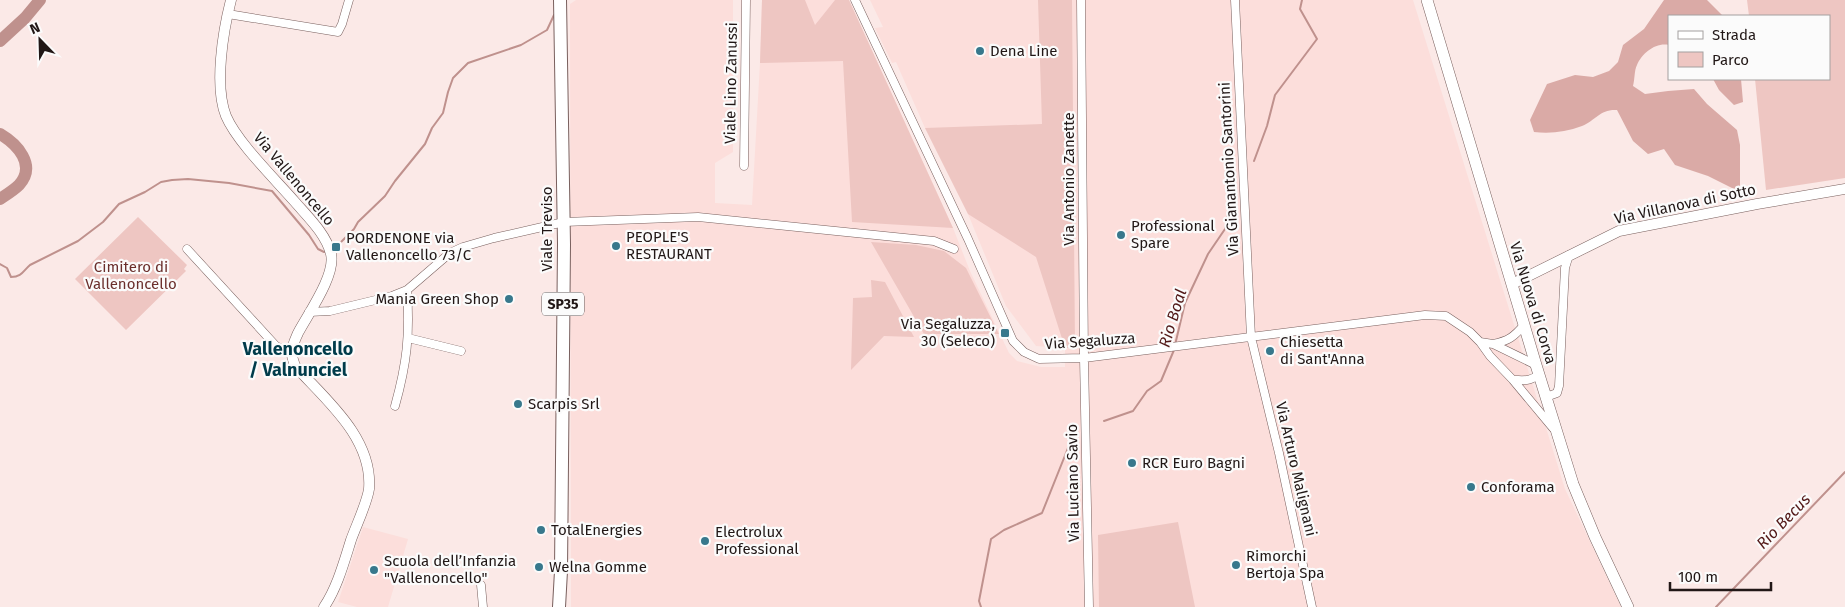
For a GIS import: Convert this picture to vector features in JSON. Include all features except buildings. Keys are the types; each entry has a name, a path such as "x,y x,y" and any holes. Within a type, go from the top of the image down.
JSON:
{"main road":[{"name":"Viale Treviso","path":"559,607 561,571 564,222 560,0"},
{"name":"Via Nuova di Corva","path":"1427,0 1537,370 1575,489 1628,607"}],"street":[{"name":"Via Vallenoncello","path":"231,0 225,22 221,72 222,102 226,116 232,128 246,146 317,226 328,246 331,256 329,275 293,343 291,354"},
{"path":"228,14 338,32 349,0"},
{"name":"Viale Lino Zanussi","path":"744,166 746,0"},
{"name":"Via Segaluzza","path":"855,0 968,239 1013,341 1024,352 1039,359 1084,358 1425,315 1446,316 1470,332 1480,342 1558,436"},
{"name":"Via Antonio Zanette","path":"1082,0 1084,358"},
{"name":"Via Gianantonio Santorini","path":"1235,0 1251,337"},
{"name":"Via Villanova di Sotto","path":"1512,284 1619,231 1757,204 1845,190"},
{"path":"308,312 330,311 357,306 392,296 407,290 456,250 477,242 564,222 698,217 934,240 954,249"},
{"path":"187,249 276,346 291,354 295,366 351,428 364,452 368,471 369,491 338,579 324,607"},
{"path":"1546,398 1557,393 1559,386 1565,268 1569,255"},
{"path":"395,406 405,370 409,317 407,290"},
{"path":"1480,342 1493,344 1505,342 1514,337 1524,325"},
{"name":"Via Arturo Malignani","path":"1251,337 1279,453 1312,607"},
{"path":"408,338 460,351"},
{"path":"1493,344 1537,370 1533,379 1513,380"},
{"name":"Via Luciano Savio","path":"1084,358 1089,607"},
{"path":"481,585 484,607"}],"shaded area":[{"path":"576,0 733,0 733,152 715,163 715,203 752,205 762,0 849,0 953,228 970,271 1009,353 1017,361 1041,367 1065,367 1065,348 1036,346 1006,306 968,214 925,128 896,62 892,63 875,28 883,27 870,0 1413,0 1565,489 1621,607 571,607 570,4"},
{"path":"1664,0 1707,0 1722,15 1668,15 1668,45 1654,47 1642,56 1636,67 1633,86 1645,94 1694,89 1707,104 1737,130 1740,145 1740,192 1708,176 1675,165 1664,149 1648,154 1633,141 1617,110 1606,111 1587,124 1570,130 1552,133 1534,132 1530,120 1547,84 1575,75 1593,77 1609,71 1618,62 1623,45 1644,29"},
{"path":"1714,80 1741,80 1743,102 1734,105 1719,90"},
{"name":"Scuola dell’Infanzia \"Vallenoncello\"","path":"363,527 408,539 388,607 357,607 338,602"}],"green space":[{"path":"762,0 805,0 815,25 835,0 849,0 953,228 852,222 843,61 760,63"},
{"path":"1038,0 1072,0 1075,348 1065,348 1036,257 968,214 925,128 1042,124"},
{"path":"1747,0 1845,0 1845,178 1766,190 1755,80 1830,80 1830,15 1749,15"},
{"name":"Cimitero di Vallenoncello","path":"138,217 187,265 184,269 186,271 126,330 75,279"},
{"path":"871,242 916,245 944,251 966,268 999,334 924,334"},
{"path":"871,280 885,282 914,337 884,336 851,370 853,298 872,297"},
{"path":"1178,522 1195,607 1099,607 1098,535"}],"waterway":[{"path":"0,41 25,18 40,0"},
{"name":"Rio Boal","path":"1254,161 1267,126 1275,95 1317,39 1300,9 1302,0"},
{"path":"337,246 385,196 425,144 432,128 443,113 453,78 468,63 521,45 547,30 554,15"},
{"path":"0,134 18,149 23,156 26,170 19,185 0,199"},
{"name":"Rio Boal","path":"1175,345 1185,303 1208,254 1225,229 1232,191 1230,167"},
{"path":"0,264 7,268 11,277 18,276 30,265 78,241 103,222 119,204 161,182 188,179 229,183 272,191 309,235 318,249 324,252"},
{"name":"Rio Boal","path":"1104,421 1133,411 1147,391 1161,381 1174,350"},
{"name":"Rio Boal","path":"981,607 979,601 991,539 1004,530 1042,513 1068,448 1074,444"},
{"name":"Rio Becus","path":"1716,607 1845,472"}],"place":[{"name":"Dena Line","path":"980,51"},
{"name":"Professional Spare","path":"1121,235"},
{"name":"PEOPLE'S RESTAURANT","path":"616,246"},
{"name":"PORDENONE via Vallenoncello 73/C","path":"336,247"},
{"name":"Mania Green Shop","path":"509,299"},
{"name":"Via Segaluzza, 30 (Seleco)","path":"1005,333"},
{"name":"Chiesetta di Sant'Anna","path":"1270,351"},
{"name":"Scarpis Srl","path":"518,404"},
{"name":"RCR Euro Bagni","path":"1132,463"},
{"name":"Conforama","path":"1471,487"},
{"name":"TotalEnergies","path":"541,530"},
{"name":"Electrolux Professional","path":"705,541"},
{"name":"Rimorchi Bertoja Spa","path":"1236,565"},
{"name":"Welna Gomme","path":"539,567"},
{"name":"Scuola dell’Infanzia \"Vallenoncello\"","path":"374,570"}],"district":[{"name":"Vallenoncello / Valnunciel","path":"298,359"}]}
